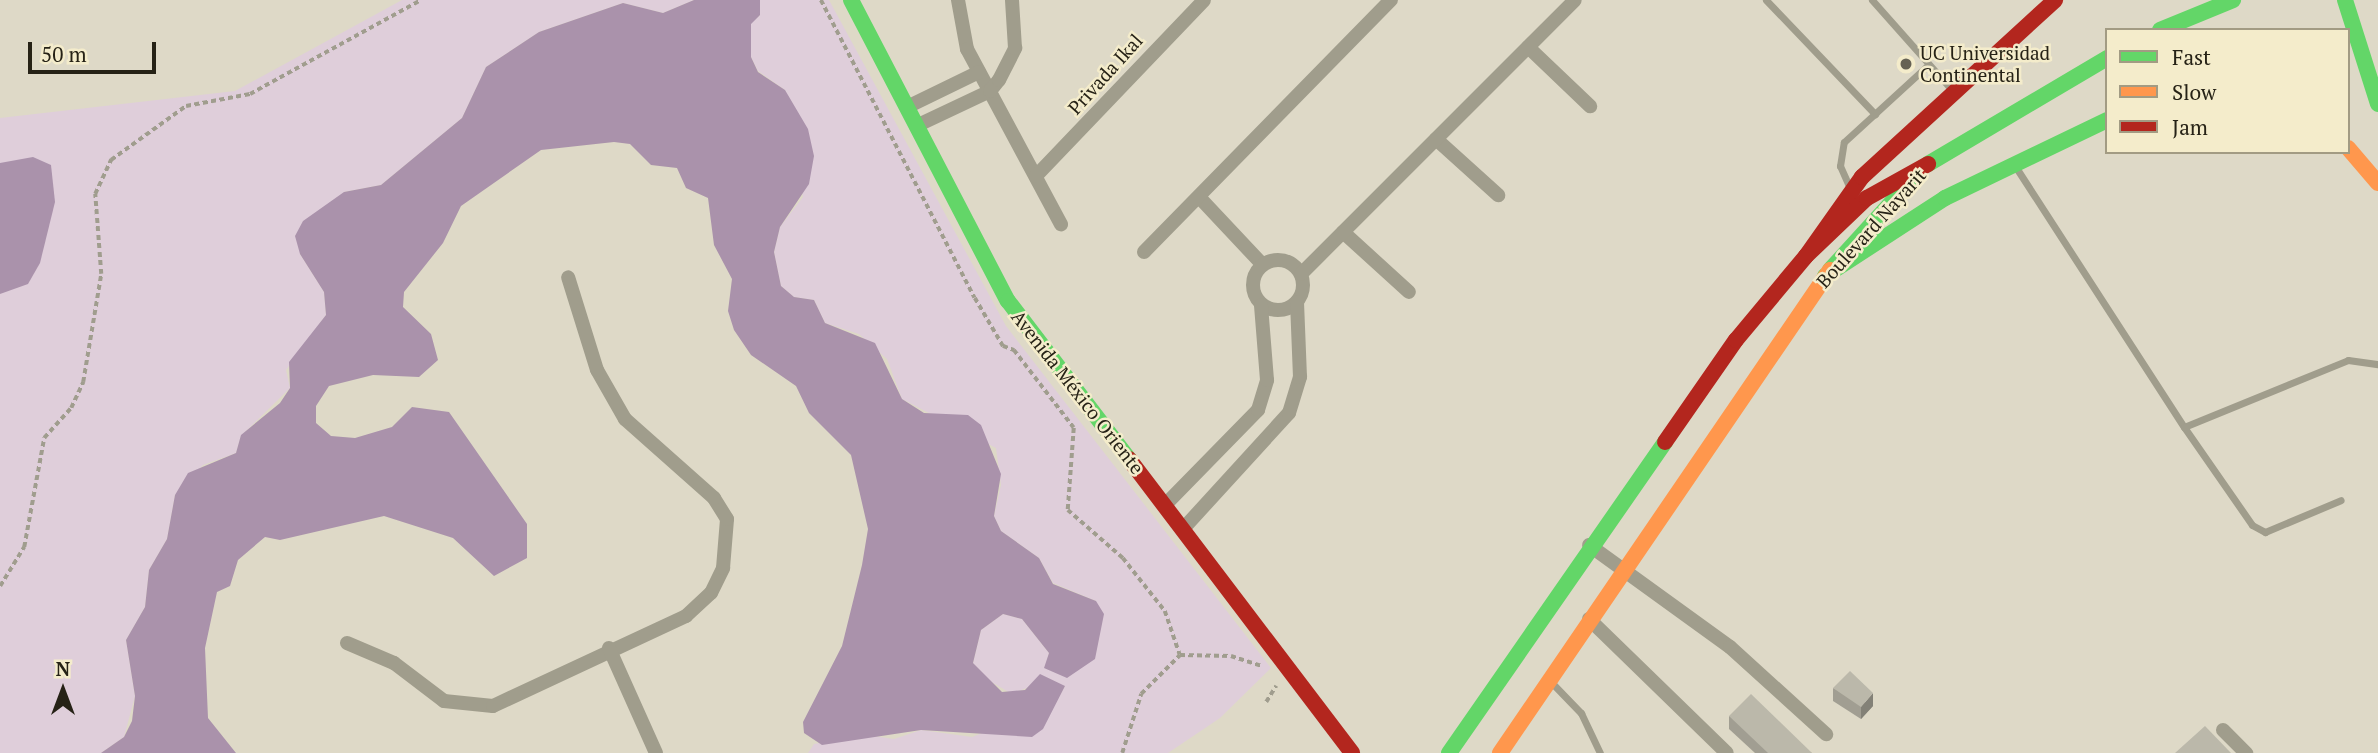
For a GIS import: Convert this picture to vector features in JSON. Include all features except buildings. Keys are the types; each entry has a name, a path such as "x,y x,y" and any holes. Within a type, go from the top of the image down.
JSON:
{"main road":[{"name":"Avenida México Oriente","path":"851,0 1008,301 1352,753"},
{"path":"1806,256 1851,191 1953,91 2055,0"},
{"path":"2165,28 2233,0"},
{"path":"2345,0 2378,104"},
{"path":"1928,164 2105,59"},
{"path":"1825,276 1885,234 2013,163 2105,121"},
{"path":"2350,150 2378,183"},
{"name":"Boulevard Nayarit","path":"1449,753 1589,545 1736,340 1806,256 1867,198 1928,164"},
{"name":"Boulevard Nayarit","path":"1500,753 1622,569 1825,276 1928,164"}],"street":[{"path":"958,0 959,24 979,72 1061,224"},
{"path":"916,125 990,91 1015,48 1012,0"},
{"name":"Privada Ikal","path":"1036,176 1204,0"},
{"path":"1144,253 1391,0"},
{"path":"1183,529 1290,413 1300,377 1297,302 1301,274 1575,0"},
{"path":"1528,47 1590,106"},
{"path":"906,107 979,72"},
{"path":"1436,139 1498,195"},
{"path":"1199,197 1262,264"},
{"path":"1343,232 1409,292"},
{"path":"1262,264 1276,259 1301,274"},
{"path":"1262,264 1252,292 1261,304 1273,310 1297,302"},
{"path":"347,643 394,663 444,701 471,707 517,698 609,648 686,616 711,593 723,568 727,519 714,498 625,419 597,370 568,277"},
{"path":"1165,506 1258,410 1267,380 1261,304"},
{"path":"1589,545 1730,647 1826,734"},
{"path":"1589,619 1727,753"},
{"path":"609,648 656,753"},
{"path":"2223,730 2246,753"}],"lane":[{"path":"1766,0 1875,114"},
{"path":"1872,0 1953,91"},
{"path":"1851,191 1840,166 1844,142 1928,65"},
{"path":"2013,163 2184,427 2252,525 2265,532 2341,499"},
{"path":"2184,427 2348,360 2378,364"},
{"path":"1549,681 1572,699 1600,753"}],"path":[{"path":"0,586 24,547 44,438 71,408 83,382 101,274 95,194 111,160 186,106 250,94 421,0"},
{"path":"821,0 975,298 1003,346 1014,350 1074,428 1068,510 1123,558 1165,611 1180,655"},
{"path":"1122,753 1141,694 1180,655 1253,659 1269,673"},
{"path":"1266,702 1278,688 1273,681"}],"shaded area":[{"path":"402,0 694,0 663,13 623,3 539,32 486,67 462,118 381,185 344,192 300,254 324,292 326,315 286,370 290,388 241,436 236,453 203,465 175,495 167,539 149,570 145,607 126,640 135,696 124,737 101,753 0,753 0,118 235,91"},
{"path":"694,0 760,0 760,15 751,24 751,57 758,72 785,90 808,129 814,156 809,184 780,227 774,252 781,286 794,297 814,300 825,323 875,343 902,399 924,413 968,415 981,425 1001,474 994,516 1001,531 1039,558 1053,584 1096,601 1104,614 1095,659 1067,678 1044,668 1049,653 1022,619 1003,614 981,630 973,663 1002,692 1025,690 1040,674 1065,686 1043,729 1032,737 921,730 822,745 804,733 803,722 842,646 862,565 868,529 851,455 809,413 796,386 751,355 734,330 728,311 732,279 714,245 708,198 686,188 677,168 651,165 630,144 614,142 541,150 461,206 443,243 404,292 403,307 431,334 438,360 419,377 373,375 329,386 316,406 316,423 331,436 355,438 392,427 412,407 449,412 527,524 527,558 494,576 453,538 384,516 280,540 265,537 238,560 230,586 217,592 205,648 208,718 236,753 101,753 124,737 132,721 135,696 126,640 145,607 149,570 167,539 175,495 188,473 236,453 241,435 280,403 290,388 289,362 326,315 324,292 300,254 295,236 303,221 344,192 381,185 462,118 486,67 539,32 623,3 663,13"},
{"path":"760,0 829,0 1006,326 1271,668 1220,718 1168,753 808,753 814,744 866,735 894,739 921,730 972,737 1054,705 1065,686 1034,685 1012,694 983,677 973,663 981,630 1003,614 1022,619 1049,653 1045,668 1096,601 1053,583 1039,558 1001,531 994,516 1001,485 996,448 902,399 887,359 859,334 825,323 814,300 794,297 781,286 774,252 780,227 803,197 785,90 758,71 751,57 751,23 760,15"},
{"path":"33,157 51,165 55,202 40,263 28,284 0,294 0,163"}],"traffic: fast":[{"path":"851,0 1008,301 1129,459"},
{"path":"2165,28 2233,0"},
{"path":"2345,0 2378,104"},
{"path":"1928,164 2105,59"},
{"path":"1825,276 1945,198 2105,121"},
{"path":"1830,270 1912,180"},
{"path":"1449,753 1665,442"}],"traffic: slow":[{"path":"2350,150 2378,183"},
{"path":"1500,753 1830,270"}],"traffic: jam":[{"path":"1806,256 1862,177 2055,0"},
{"path":"1665,442 1736,340 1806,256 1867,198 1928,164"},
{"path":"1129,459 1352,753"}],"place":[{"name":"UC Universidad Continental","path":"1906,64"}]}
